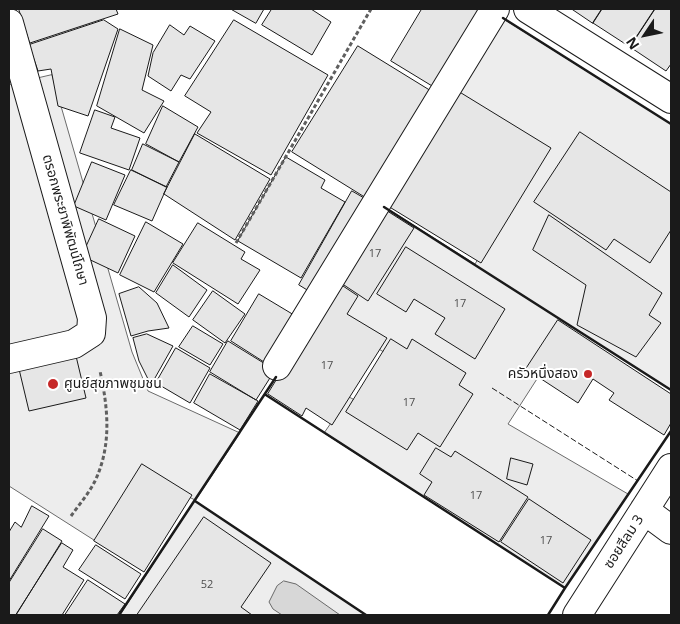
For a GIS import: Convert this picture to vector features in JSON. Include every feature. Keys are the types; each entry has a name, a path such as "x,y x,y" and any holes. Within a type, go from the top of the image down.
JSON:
{"street":[{"path":"277,366 495,9"},
{"path":"528,9 671,99"},
{"name":"ตรอกพระยาพิพัฒน์โกษา","path":"9,23 17,81 92,318 91,334"},
{"path":"9,359 74,344 91,334"},
{"name":"ซอยสีลม 3","path":"576,615 671,468"},
{"path":"644,510 671,530"}],"path":[{"path":"236,242 371,9"},
{"path":"71,516 95,481 107,445 108,418 91,334"}],"shaded area":[{"path":"494,13 671,124 671,390 571,326 508,424 628,494 565,588 324,433 349,397 437,442 463,398 315,312 380,204 475,264 542,154 448,89"},
{"path":"52,75 132,352 148,391 240,433 195,501 366,615 120,615 195,500 142,473 97,542 9,486 9,85"},
{"path":"284,581 296,584 340,615 282,615 273,609 269,602 277,586"}],"building":[{"path":"19,9 116,9 118,14 30,43"},
{"path":"231,9 264,9 256,23"},
{"path":"272,9 311,9 331,22 312,55 262,25"},
{"path":"422,9 480,9 442,92 391,61"},
{"path":"572,9 602,9 593,23"},
{"path":"602,9 655,9 630,47 593,23"},
{"path":"655,9 671,9 671,64 666,71 630,47"},
{"path":"104,20 118,29 88,116 58,106 51,69 38,71 29,45"},
{"path":"234,20 328,75 271,175 197,133 211,112 185,96"},
{"path":"170,25 184,35 190,26 215,41 190,79 181,75 171,91 148,76 153,53"},
{"path":"120,29 153,45 142,90 164,101 144,133 97,106"},
{"path":"358,46 436,94 371,201 292,152"},
{"path":"453,88 551,148 481,263 383,203"},
{"path":"163,106 198,127 179,162 146,144"},
{"path":"95,110 115,117 111,128 140,138 129,170 80,153"},
{"path":"580,132 671,192 671,230 650,263 614,239 606,250 534,202"},
{"path":"195,134 270,179 235,240 164,194"},
{"path":"143,144 179,162 166,187 132,170"},
{"path":"286,157 325,180 321,188 345,202 301,278 238,241"},
{"path":"92,162 125,175 106,220 74,206"},
{"path":"131,170 167,187 152,221 114,205"},
{"path":"352,191 371,202 317,296 299,285"},
{"path":"381,207 414,228 368,301 335,279"},
{"path":"549,215 662,293 649,315 661,323 636,357 577,325 586,285 533,250"},
{"path":"99,219 135,236 118,273 82,256"},
{"path":"146,222 183,244 154,292 120,275"},
{"path":"198,223 245,252 241,259 260,270 238,304 173,263"},
{"path":"406,247 505,309 475,359 435,334 445,318 414,299 406,312 377,294"},
{"path":"173,265 207,290 189,317 156,293"},
{"path":"337,282 358,296 347,314 387,338 332,425 306,408 302,416 268,394"},
{"path":"139,287 157,303 169,328 131,336 119,294"},
{"path":"213,291 245,314 225,343 193,320"},
{"path":"259,294 304,321 275,369 231,341"},
{"name":"ครัวหนึ่งสอง","path":"558,320 671,394 671,423 664,435 609,400 614,393 593,379 578,403 526,369"},
{"path":"193,326 223,344 210,365 179,347"},
{"path":"147,334 173,346 151,385 139,361 133,338"},
{"path":"391,339 407,349 412,339 466,373 459,385 473,394 440,447 418,433 407,450 346,412"},
{"path":"228,341 275,370 256,400 210,372"},
{"path":"176,348 210,368 190,403 156,383"},
{"name":"ศูนย์สุขภาพชุมชน","path":"76,356 86,398 29,411 19,369"},
{"path":"210,374 258,401 240,430 194,403"},
{"path":"436,448 451,457 455,451 528,497 499,542 424,495 432,482 420,474"},
{"path":"511,458 533,464 527,485 507,479"},
{"path":"142,464 192,495 144,572 94,541"},
{"path":"529,499 591,540 563,583 501,542"},
{"path":"32,506 49,516 9,581 9,532 15,522 21,527"},
{"path":"204,517 271,563 241,607 252,615 137,615"},
{"path":"43,529 62,541 16,615 9,615 9,583"},
{"path":"62,543 73,550 63,567 84,580 62,615 16,615"},
{"path":"96,545 141,574 125,599 79,570"},
{"path":"88,580 125,604 117,615 65,615"}],"fence":[{"path":"492,388 638,481"}],"wall":[{"path":"503,18 671,124"},
{"path":"384,207 671,390"},
{"path":"119,615 276,377"},
{"path":"266,395 565,588 548,615"},
{"path":"565,588 671,431"},
{"path":"195,501 366,615"}],"place":[{"name":"ครัวหนึ่งสอง","path":"588,374"},
{"name":"ศูนย์สุขภาพชุมชน","path":"53,384"}]}
